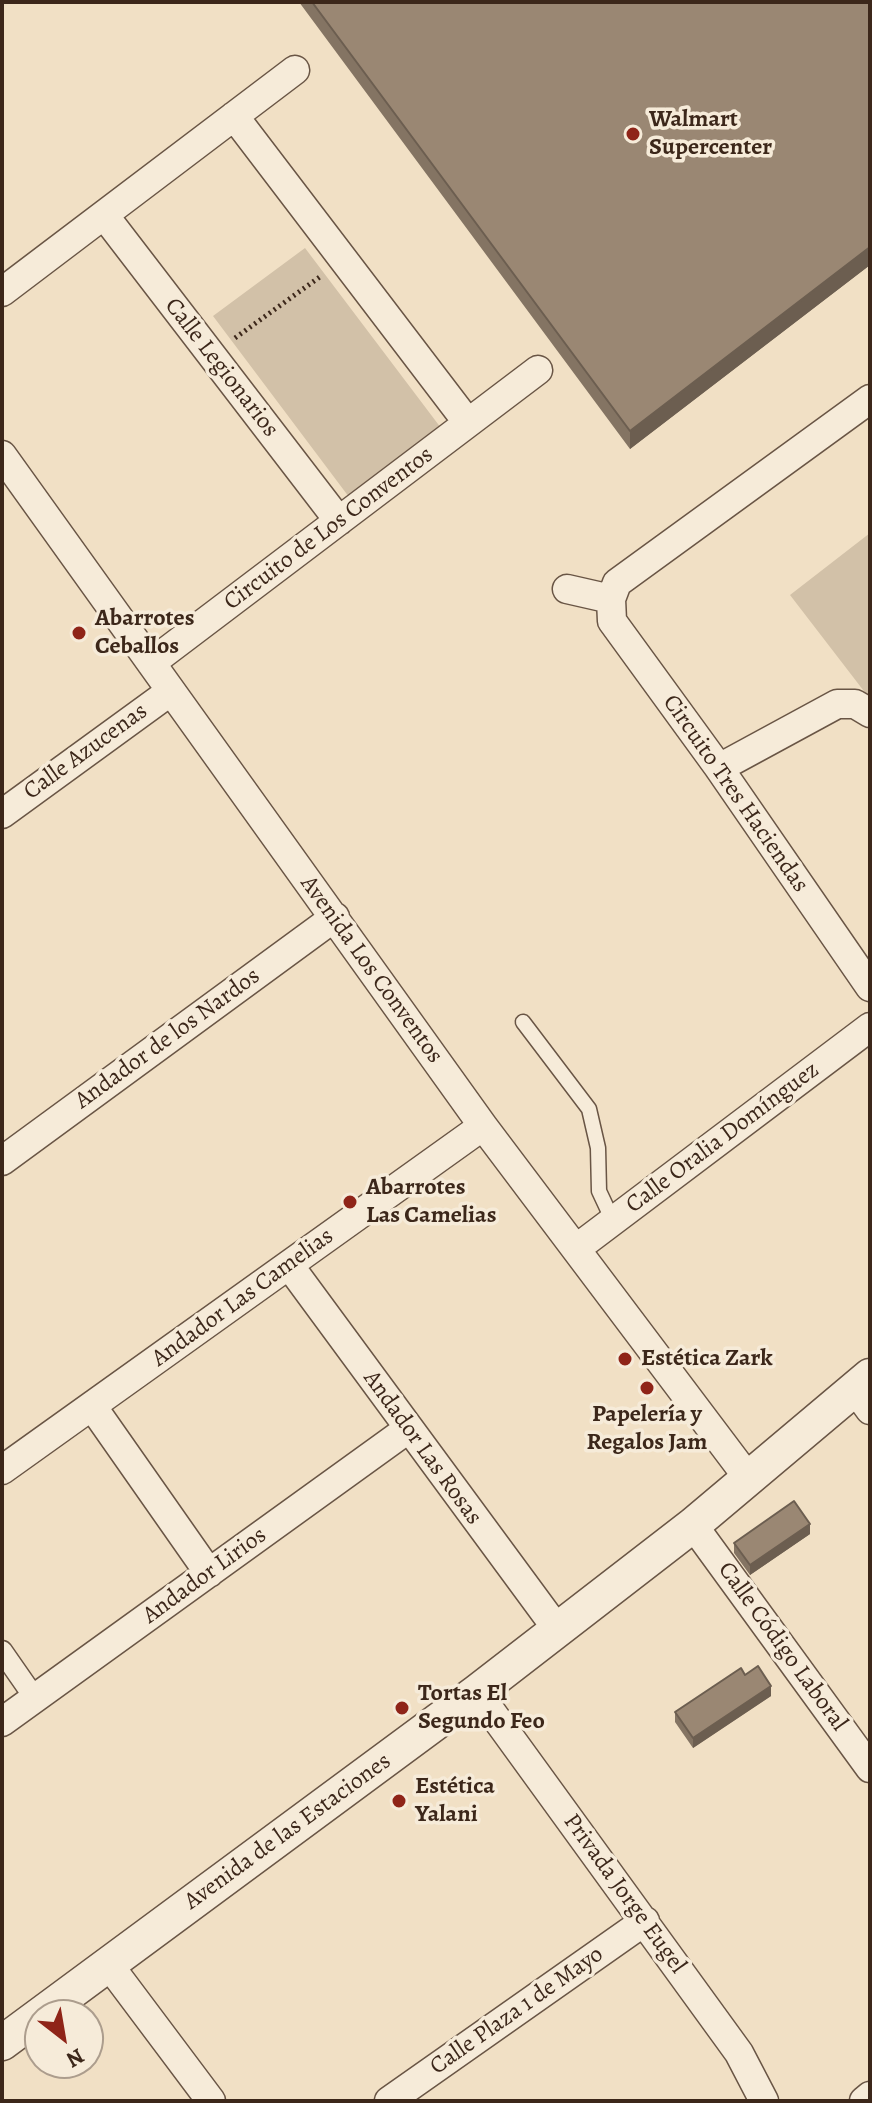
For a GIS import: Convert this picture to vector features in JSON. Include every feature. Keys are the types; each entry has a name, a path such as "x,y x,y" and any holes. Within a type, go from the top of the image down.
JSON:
{"street":[{"path":"2,292 295,70"},
{"path":"234,116 468,423"},
{"name":"Calle Legionarios","path":"104,215 339,521"},
{"name":"Circuito de Los Conventos","path":"151,663 538,370"},
{"path":"567,589 611,599 617,583 870,399"},
{"name":"Avenida Los Conventos","path":"6,471 151,663 483,1126 749,1479"},
{"name":"Circuito Tres Haciendas","path":"611,599 612,621 719,768 870,987"},
{"name":"Calle Azucenas","path":"2,814 171,691"},
{"path":"719,768 837,704 855,704 870,713"},
{"name":"Andador de los Nardos","path":"2,1161 335,917"},
{"name":"Calle Oralia Domínguez","path":"577,1248 870,1027"},
{"name":"Andador Las Camelias","path":"2,1470 483,1126"},
{"name":"Andador Las Rosas","path":"289,1265 557,1629"},
{"name":"Avenida de las Estaciones","path":"2,2043 477,1692 865,1391"},
{"path":"92,1406 209,1573"},
{"name":"Andador Lirios","path":"2,1722 408,1429"},
{"name":"Calle Código Laboral","path":"693,1525 870,1768"},
{"path":"2,1651 34,1697"},
{"name":"Privada Jorge Eugel","path":"477,1692 739,2053 764,2101"},
{"name":"Calle Plaza 1 de Mayo","path":"389,2101 645,1921"},
{"path":"109,1965 211,2101"},
{"path":"864,2101 870,2096"}],"lane":[{"path":"523,1022 589,1109 598,1148 599,1191 613,1221"}],"path":[{"path":"211,355 344,260"}],"shaded area":[{"path":"305,248 441,428 349,497 213,316"},
{"path":"870,533 870,699 790,595"}],"building":[{"name":"Walmart Supercenter","path":"312,2 870,2 870,247 630,431"},
{"path":"794,1501 810,1524 750,1565 734,1543"},
{"path":"758,1666 771,1686 693,1738 675,1712 741,1668 745,1675"}],"place":[{"name":"Walmart Supercenter","path":"633,134"},
{"name":"Abarrotes Ceballos","path":"79,633"},
{"name":"Abarrotes Las Camelias","path":"350,1202"},
{"name":"Estética Zark","path":"625,1359"},
{"name":"Papelería y Regalos Jam","path":"647,1388"},
{"name":"Tortas El Segundo Feo","path":"402,1708"},
{"name":"Estética Yalani","path":"399,1801"}]}
